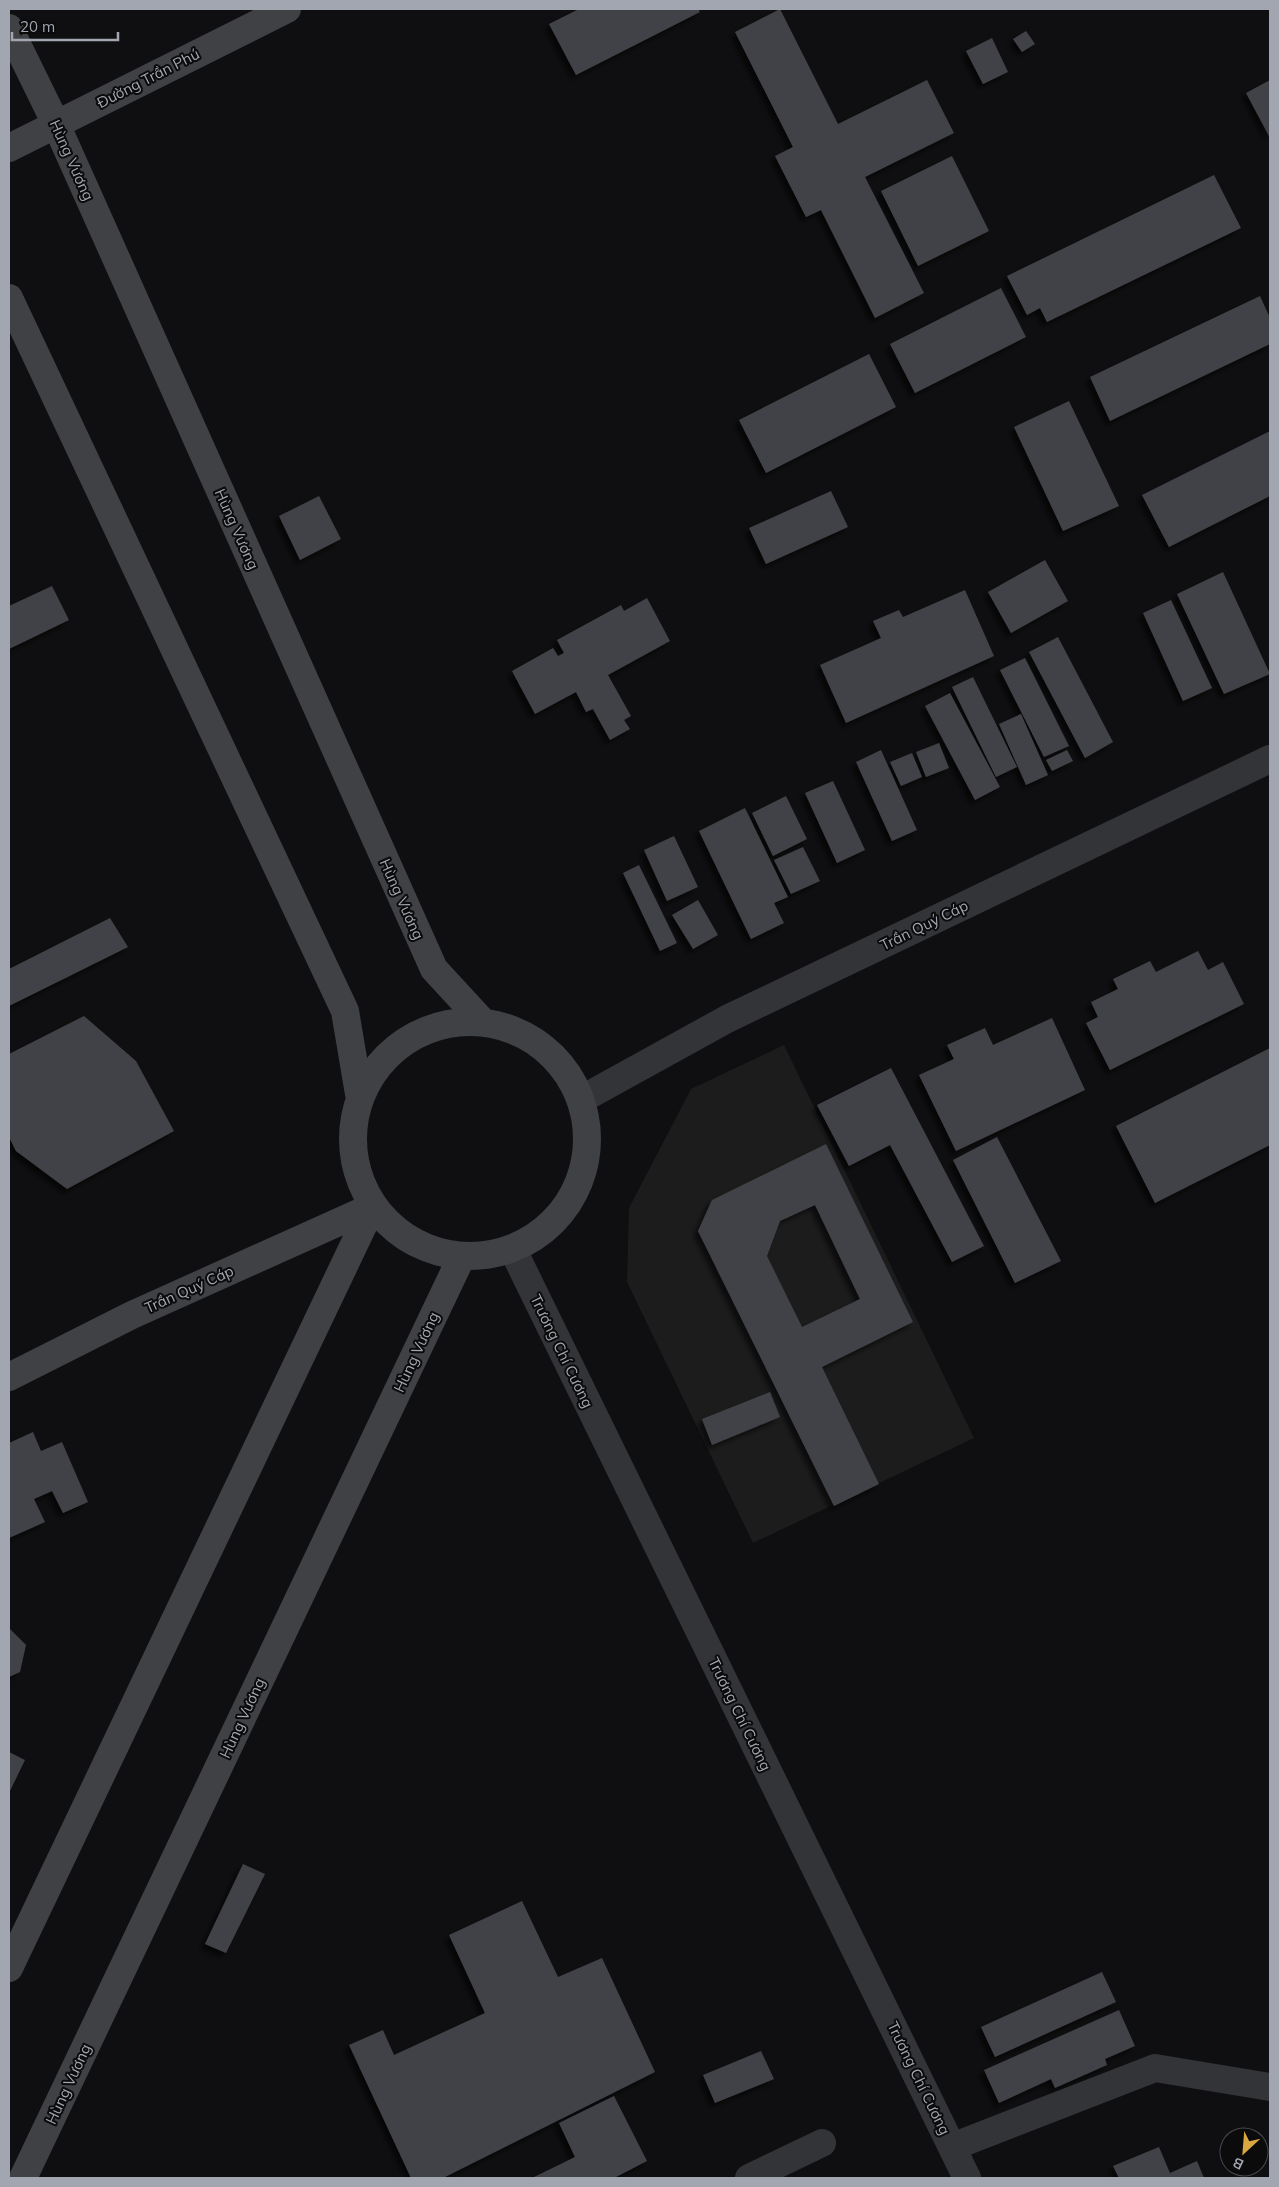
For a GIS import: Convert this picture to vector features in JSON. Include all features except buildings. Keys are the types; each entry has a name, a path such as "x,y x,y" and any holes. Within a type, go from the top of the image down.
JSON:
{"main road":[{"name":"Đường Trần Phú","path":"9,148 287,9"},
{"name":"Hùng Vương","path":"9,28 56,124 434,969 481,1020"},
{"path":"9,298 345,1011 359,1094 351,1152 372,1207 411,1242 461,1258 513,1250 562,1215 588,1159 582,1099 559,1061 524,1033 481,1020 431,1026 387,1052 359,1094"},
{"path":"9,1968 372,1207"},
{"name":"Trần Quý Cáp","path":"9,1377 132,1315 372,1207"},
{"name":"Hùng Vương","path":"23,2178 461,1258"}],"street":[{"name":"Trần Quý Cáp","path":"582,1099 727,1019 1270,759"},
{"name":"Trương Chí Cương","path":"513,1250 968,2178"},
{"path":"952,2147 1155,2068 1270,2087"},
{"path":"749,2178 822,2143"}],"shaded area":[{"path":"784,1045 974,1438 753,1543 627,1282 629,1208 691,1089"}]}
